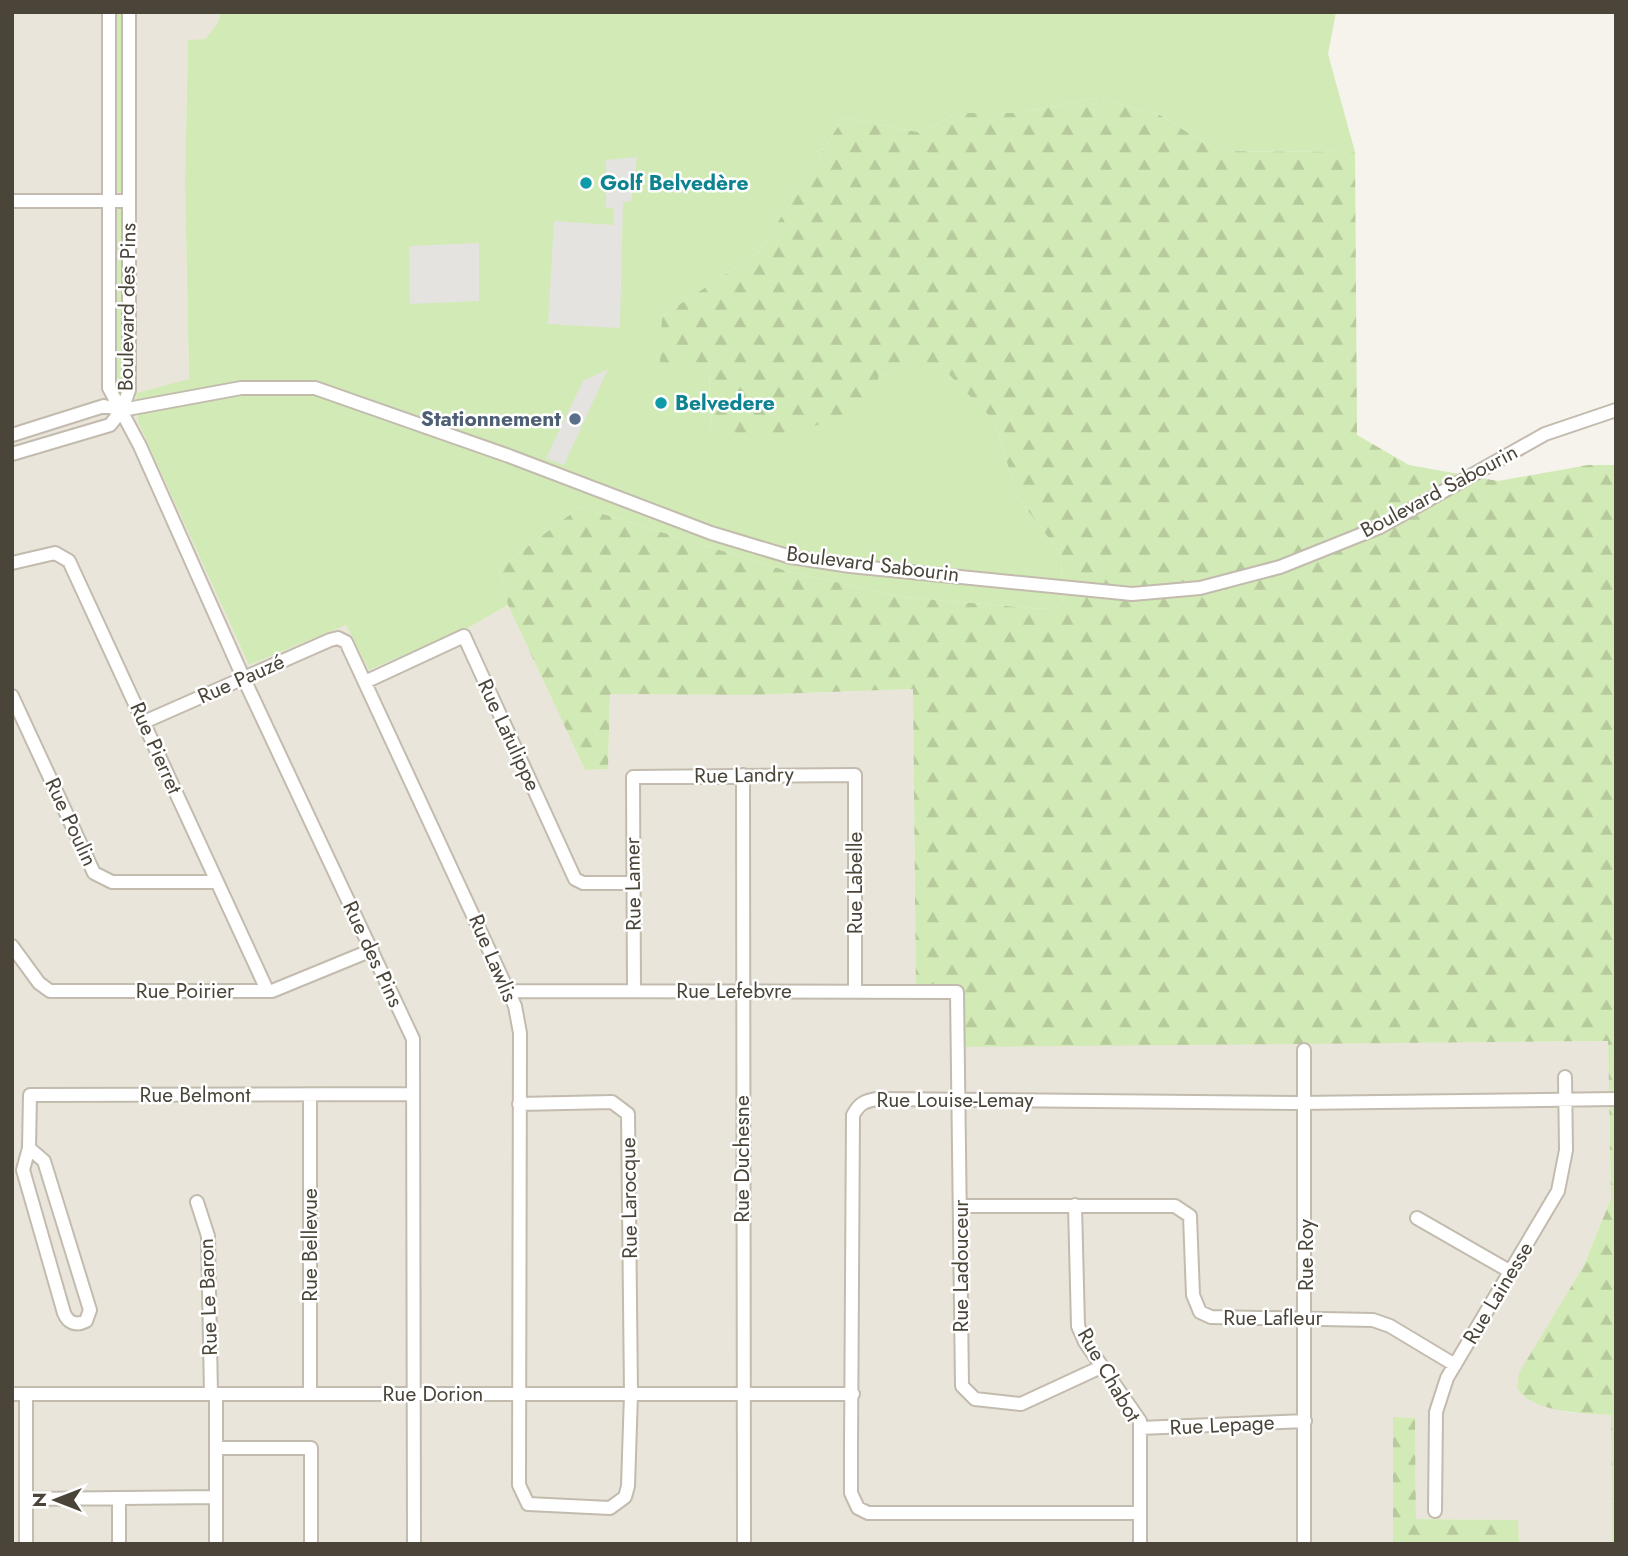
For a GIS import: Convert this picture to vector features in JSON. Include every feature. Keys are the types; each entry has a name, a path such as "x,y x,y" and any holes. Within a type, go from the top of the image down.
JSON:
{"street":[{"name":"Boulevard des Pins","path":"108,12 109,388 122,410"},
{"name":"Boulevard des Pins","path":"122,410 129,390 128,12"},
{"path":"12,201 129,201"},
{"name":"Boulevard Sabourin","path":"12,435 104,406 122,410 241,388 315,388 509,456 697,529 791,556 850,566 1132,594 1200,588 1280,567 1380,527 1545,434 1616,410"},
{"name":"Boulevard Sabourin","path":"12,454 110,425 122,410"},
{"name":"Rue des Pins","path":"122,410 243,677 413,1039 414,1544"},
{"name":"Rue Pierret","path":"12,563 55,553 69,561 267,990"},
{"name":"Rue Latulippe","path":"365,682 464,636 575,880 583,883 632,883"},
{"name":"Rue Pauzé","path":"144,722 338,638"},
{"name":"Rue Lawlis","path":"338,638 346,642 511,991 520,1034 519,1485 528,1504 610,1508 625,1497 628,1486 631,1394"},
{"name":"Rue Poulin","path":"12,696 94,873 112,882 217,883"},
{"name":"Rue Duchesne","path":"743,775 744,1544"},
{"name":"Rue Landry","path":"633,777 855,775"},
{"name":"Rue Labelle","path":"855,775 855,992"},
{"name":"Rue Lamer","path":"633,777 635,991"},
{"name":"Rue Poirier","path":"12,946 39,983 50,991 272,991 372,950"},
{"name":"Rue Lefebvre","path":"511,991 957,992"},
{"name":"Rue Ladouceur","path":"957,992 961,1099 962,1386 975,1399 1021,1404 1101,1367"},
{"name":"Rue Roy","path":"1304,1050 1304,1544"},
{"name":"Rue Lainesse","path":"1435,1511 1436,1406 1455,1365 1561,1184 1566,1150 1565,1077"},
{"name":"Rue Belmont","path":"29,1148 44,1161 90,1310 88,1318 81,1323 70,1322 64,1313 23,1170 29,1148 30,1095 413,1094"},
{"name":"Rue Bellevue","path":"310,1095 310,1394"},
{"name":"Rue Louise-Lemay","path":"1140,1513 868,1513 858,1508 851,1493 853,1115 865,1101 961,1099 1306,1102 1616,1099"},
{"name":"Rue Larocque","path":"519,1104 612,1102 628,1114 631,1394"},
{"name":"Rue Le Baron","path":"197,1202 208,1236 216,1448 216,1544"},
{"name":"Rue Chabot","path":"1074,1205 1077,1315 1082,1335 1101,1367 1135,1410 1140,1428 1140,1544"},
{"name":"Rue Lafleur","path":"961,1206 1175,1206 1190,1216 1193,1295 1200,1312 1211,1317 1380,1321 1455,1365"},
{"path":"1417,1218 1511,1272"},
{"name":"Rue Dorion","path":"12,1394 853,1394"},
{"path":"26,1394 26,1544"},
{"name":"Rue Lepage","path":"1140,1428 1305,1421"},
{"path":"216,1448 311,1448 311,1544"},
{"path":"26,1499 216,1497"},
{"path":"119,1498 119,1544"}],"shaded area":[{"path":"12,12 221,12 217,24 205,39 188,41 185,181 189,380 136,393 138,422 249,665 346,625 369,670 468,628 508,605 585,770 608,769 610,694 748,695 913,689 916,997 966,997 965,1046 1608,1041 1611,1199 1583,1267 1520,1373 1517,1387 1522,1396 1566,1412 1611,1415 1612,1544 1519,1544 1517,1520 1416,1519 1415,1418 1394,1417 1393,1544 12,1544"},
{"path":"637,157 631,201 623,202 620,328 548,324 554,221 613,225 614,208 606,208 606,160"},
{"path":"479,243 479,301 410,304 409,246"},
{"name":"Stationnement","path":"608,369 564,465 546,458 583,381"}],"green space":[{"path":"113,12 122,12 122,192 113,192"},
{"path":"221,12 1336,12 1328,54 1355,152 1217,151 1160,115 1095,98 1021,113 956,113 922,133 844,117 759,252 662,316 709,371 711,434 879,375 940,364 995,422 1017,496 1062,556 1061,607 1042,609 903,597 794,573 580,507 499,568 508,605 468,628 369,670 346,625 249,665 138,422 136,393 189,379 185,181 188,40 205,39 217,24"},
{"path":"1095,98 1160,115 1217,151 1355,152 1357,435 1409,465 1498,481 1588,465 1616,465 1616,1544 1612,1544 1611,1415 1545,1407 1532,1402 1517,1387 1519,1373 1583,1267 1611,1199 1608,1041 965,1047 965,997 916,997 913,689 748,695 610,694 608,769 585,770 508,605 499,568 580,507 794,573 903,597 1042,609 1061,607 1062,556 1017,496 995,422 940,365 879,375 873,404 791,435 711,435 709,371 660,366 662,316 759,252 844,117 922,133 956,113 1021,113"},
{"path":"113,208 122,208 123,396 118,395 118,378 113,368"},
{"path":"1393,1417 1415,1418 1416,1519 1518,1520 1519,1544 1393,1544"}],"place":[{"name":"Golf Belvedère","path":"586,183"},
{"name":"Belvedere","path":"661,403"},
{"name":"Stationnement","path":"575,419"}]}
